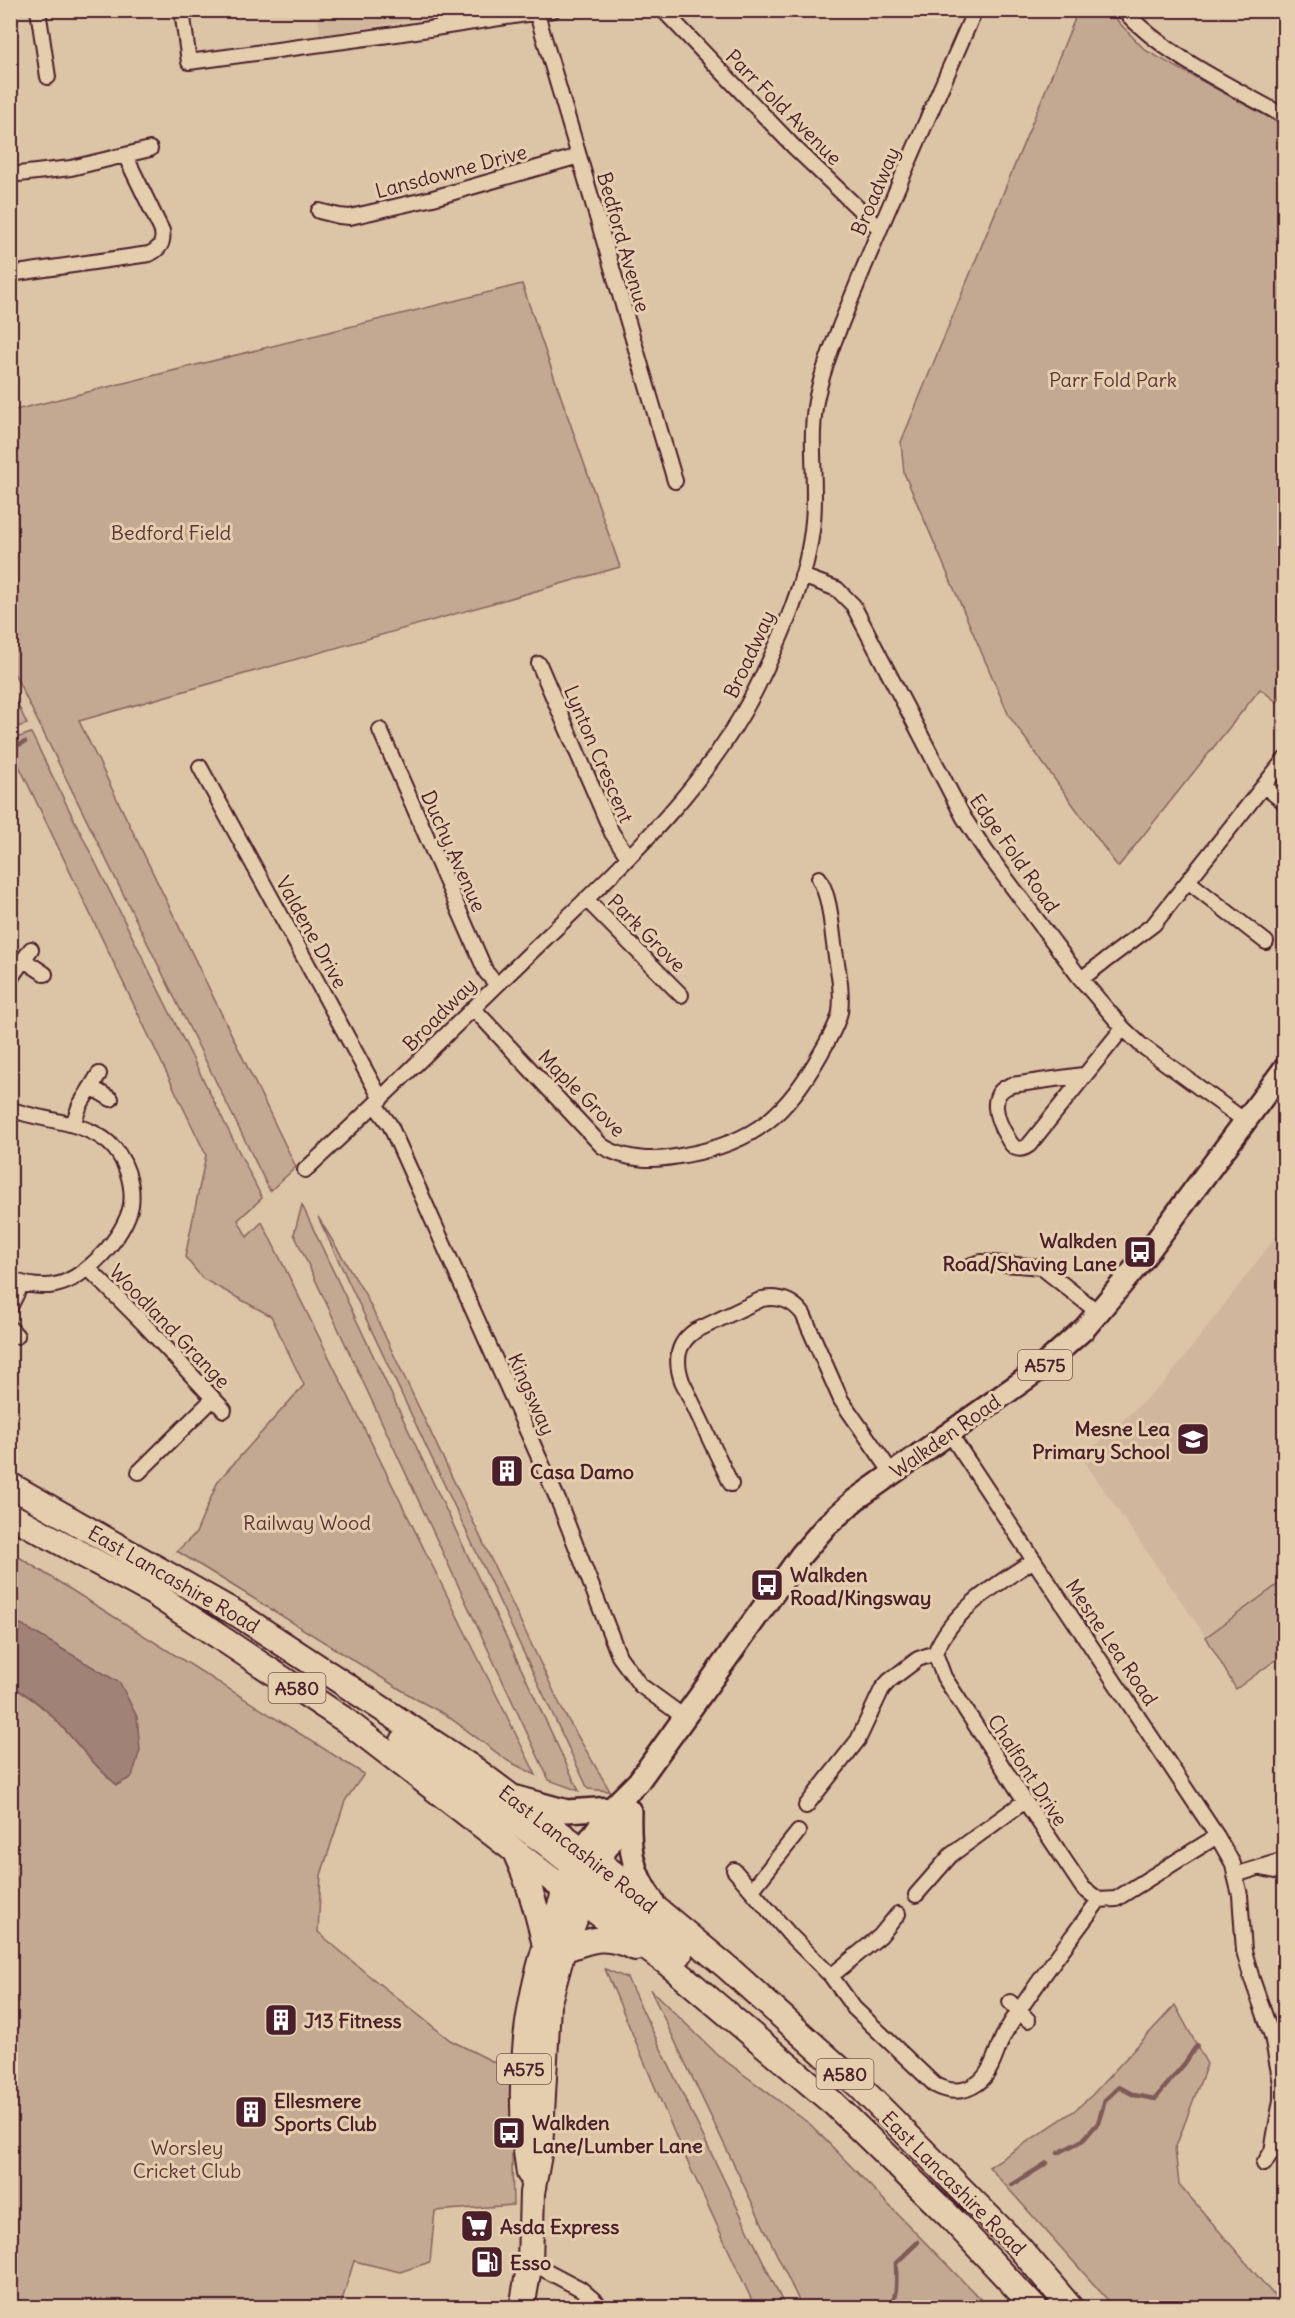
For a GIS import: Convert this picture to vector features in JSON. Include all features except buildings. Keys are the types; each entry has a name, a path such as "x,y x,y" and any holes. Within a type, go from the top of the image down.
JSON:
{"highway":[{"name":"East Lancashire Road","path":"10,1485 239,1615 477,1771 510,1796 667,1963 833,2103 950,2217 1035,2307"},
{"name":"East Lancashire Road","path":"10,1515 153,1593 345,1720 513,1848 582,1875 662,1913 728,1968 857,2084 1018,2246 1071,2307"},
{"path":"280,1642 308,1674 544,1842 696,1967 848,2103 915,2173 950,2217"},
{"path":"513,1848 554,1948 592,1939 606,1939 623,1942 667,1963"},
{"name":"Walkden Road","path":"522,2307 530,2262 532,2193 523,2136 524,2054 535,1984 554,1948 582,1875"}],"main road":[{"name":"Walkden Road","path":"582,1875 639,1782 684,1717 801,1555 826,1526 855,1500 1056,1357 1099,1313 1142,1260 1284,1069"},
{"path":"510,1796 567,1811 621,1810 641,1885 662,1913"}],"street":[{"path":"38,10 48,77"},
{"path":"182,10 189,62 542,12"},
{"name":"Parr Fold Avenue","path":"663,10 794,147 880,230"},
{"name":"Broadway","path":"305,1170 378,1102 666,818 693,786 736,725 771,657 802,576 813,520 811,438 817,396 831,350 975,10"},
{"path":"1123,10 1172,51 1211,76 1284,116"},
{"name":"Bedford Avenue","path":"542,12 579,156 675,480"},
{"path":"10,175 71,168 150,149"},
{"path":"10,274 149,254 156,251 161,245 162,231 125,155"},
{"name":"Lansdowne Drive","path":"327,217 350,217 434,198 579,156"},
{"name":"Edge Fold Road","path":"802,576 837,589 853,605 964,818 987,854 1081,979 1123,1028 1178,1073 1245,1121"},
{"name":"Lynton Crescent","path":"539,664 612,833 628,857"},
{"name":"Duchy Avenue","path":"380,730 486,972 497,985"},
{"path":"1081,979 1154,924 1284,760"},
{"name":"Valdene Drive","path":"200,767 205,785 378,1102"},
{"path":"1264,786 1284,802"},
{"name":"Maple Grove","path":"473,1008 602,1146 615,1154 646,1160 710,1151 732,1143 762,1126 797,1093 836,1025 841,991 827,895 819,878"},
{"path":"1189,882 1266,942"},
{"name":"Park Grove","path":"586,899 681,995"},
{"path":"10,979 27,954 45,974"},
{"path":"1083,1076 1012,1085 1002,1090 996,1103 995,1113 1011,1144 1022,1149 1029,1145 1123,1028"},
{"path":"73,1124 80,1106 99,1074"},
{"path":"92,1087 111,1099"},
{"name":"Kingsway","path":"378,1102 558,1500 619,1656 640,1685 684,1717"},
{"path":"10,1109 73,1124 95,1133 110,1144 121,1158 128,1173 131,1190 131,1207 115,1240 88,1268 72,1279 57,1285 38,1287 16,1281 10,1307"},
{"path":"971,1265 981,1262 1041,1267 1099,1313"},
{"name":"Woodland Grange","path":"88,1268 224,1410"},
{"path":"731,1484 682,1381 677,1368 677,1357 686,1338 695,1331 762,1299 774,1297 796,1305 803,1314 841,1400 892,1473"},
{"path":"139,1472 213,1399"},
{"name":"Mesne Lea Road","path":"950,1434 1217,1836 1233,1864 1239,1895 1244,1951 1272,2036 1281,2083 1281,2100 1272,2151 1264,2164"},
{"path":"806,1806 858,1740 882,1689 918,1659 935,1653 939,1643 980,1595 1034,1560"},
{"name":"Chalfont Drive","path":"935,1653 944,1677 1025,1801 1083,1888 1099,1900"},
{"path":"916,1895 951,1855 1025,1801"},
{"path":"752,1890 798,1832"},
{"path":"734,1870 790,1935 831,1976 854,2008 923,2075 944,2090 955,2092 968,2089 980,2082 990,2070 1005,2033 1019,2011 1099,1900 1116,1899 1217,1836"},
{"path":"1236,1875 1284,1860"},
{"path":"1262,1868 1284,1873"},
{"path":"831,1976 880,1936 898,1914"},
{"path":"530,2262 581,2289 603,2307"}],"shaded area":[{"path":"317,10 467,10 467,11 320,35"},
{"name":"Mesne Lea Primary School","path":"1284,1226 1284,1580 1206,1637 1082,1458 1167,1380"},
{"path":"20,1624 120,1683 137,1717 140,1750 132,1777 117,1785 90,1759 55,1719 42,1707 11,1686 11,1626"}],"green space":[{"name":"Parr Fold Park","path":"1078,11 1108,11 1145,50 1284,126 1284,693 1277,702 1260,689 1118,867 1009,716 904,473 901,442"},
{"name":"Bedford Field","path":"522,284 620,567 79,721 296,1167 270,1191 11,667 11,411"},
{"path":"11,690 27,724 10,729"},
{"name":"Railway Wood","path":"31,733 262,1198 238,1220 247,1237 262,1222 536,1775 508,1761 446,1715 416,1699 177,1551 196,1533 218,1481 304,1385 271,1316 203,1279 185,1257 206,1155 11,749 11,740"},
{"path":"302,1205 579,1791 549,1780 294,1234"},
{"path":"318,1217 365,1294 564,1713 610,1791 588,1789"},
{"name":"Worsley Cricket Club","path":"11,1552 364,1774 345,1801 321,1875 318,1932 450,2040 510,2070 513,2205 435,2211 430,2262 400,2272 354,2261 340,2307 11,2307 10,1686 27,1696 54,1719 102,1772 116,1784 20,1624 11,1626"},
{"path":"1284,1580 1284,1654 1236,1689 1206,1637"},
{"path":"605,1969 627,1978 785,2307 755,2307 677,2139"},
{"path":"650,1989 719,2056 811,2125 988,2307 802,2307"},
{"path":"1175,2005 1207,2064 1175,2149 1179,2184 1277,2299 1284,2293 1284,2307 1114,2307 989,2167 1074,2111 1092,2095"}],"waterway":[{"path":"10,749 25,742"},
{"path":"1058,2153 1083,2140 1098,2123 1105,2100 1119,2087 1134,2095 1155,2099 1197,2045"},
{"path":"1012,2185 1047,2163"},
{"path":"888,2308 895,2293 896,2263 918,2242"}],"place":[{"name":"Walkden Road/Shaving Lane","path":"1140,1252"},
{"name":"Mesne Lea Primary School","path":"1193,1439"},
{"name":"Casa Damo","path":"507,1471"},
{"name":"Walkden Road/Kingsway","path":"767,1585"},
{"name":"J13 Fitness","path":"281,2020"},
{"name":"Ellesmere Sports Club","path":"251,2112"},
{"name":"Walkden Lane/Lumber Lane","path":"509,2133"},
{"name":"Asda Express","path":"477,2226"},
{"name":"Esso","path":"487,2262"}]}
